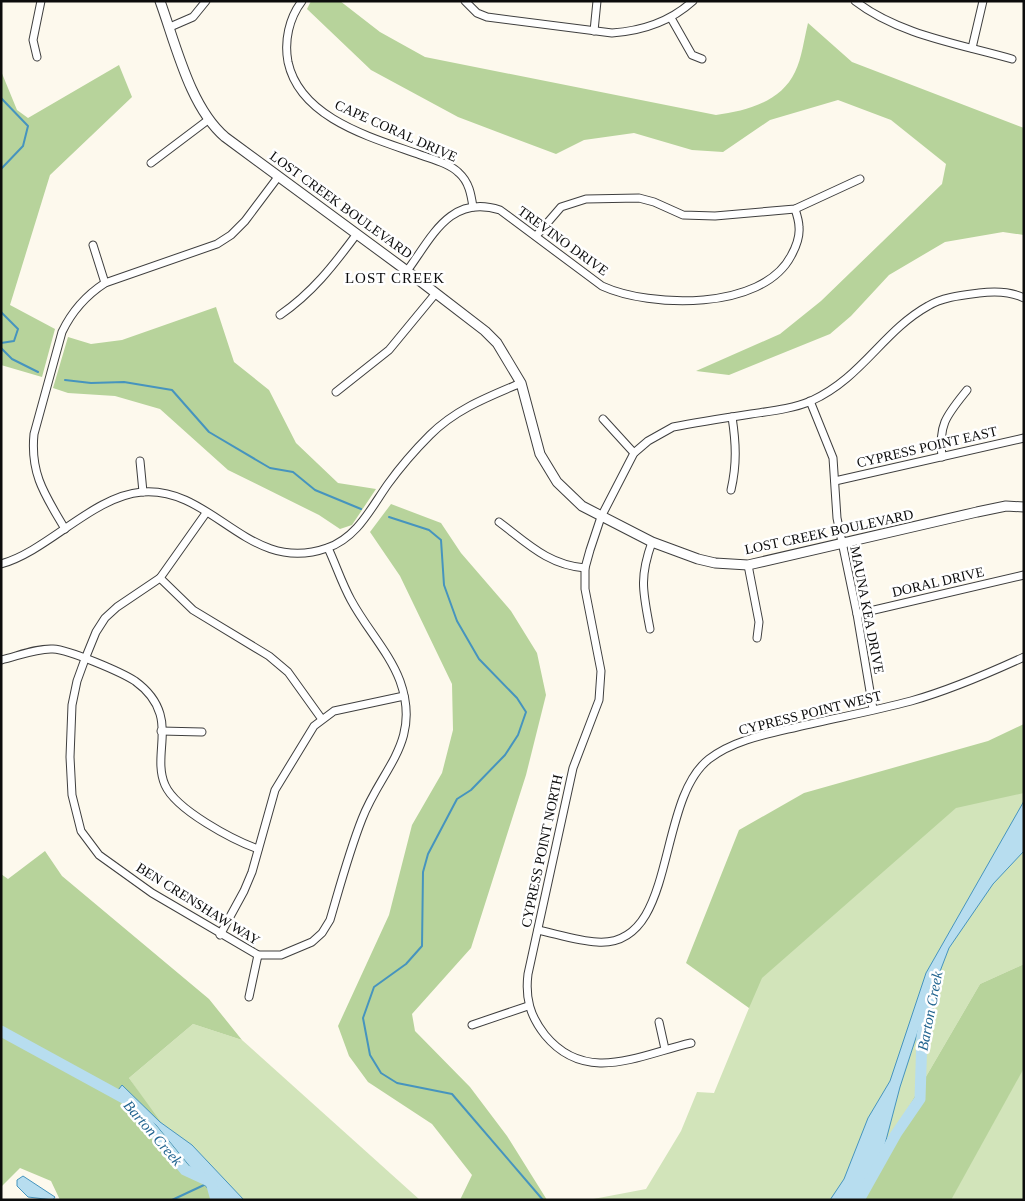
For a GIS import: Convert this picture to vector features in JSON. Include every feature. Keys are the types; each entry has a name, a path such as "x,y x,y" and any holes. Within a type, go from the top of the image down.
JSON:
{"street":[{"path":"37,57 34,40 41,1"},
{"name":"LOST CREEK BOULEVARD","path":"160,1 194,95 208,120 225,137 407,271 497,343 514,368 521,383 540,454 549,471 568,495 582,506 652,542 714,563 748,565 1006,506 1024,507"},
{"path":"170,27 192,17 206,1"},
{"name":"CAPE CORAL DRIVE","path":"302,1 290,24 287,39 290,73 302,95 323,113 376,139 458,171 466,181 473,207"},
{"path":"465,1 477,13 487,17 594,31 627,32 670,18 693,1"},
{"path":"594,31 597,1"},
{"path":"856,1 871,13 895,25 1012,59"},
{"path":"972,48 983,1"},
{"path":"670,18 692,54 702,59"},
{"path":"151,163 208,120"},
{"path":"64,529 36,475 33,448 34,434 62,332 78,306 105,283 217,244 231,235 245,221 278,177"},
{"path":"536,236 561,207 586,199 639,198 654,202 683,215 696,217 795,209 860,178"},
{"name":"TREVINO DRIVE","path":"407,271 446,218 459,210 485,206 500,210 602,286 646,298 702,300 747,290 779,272 789,260 798,242 800,226 795,209"},
{"path":"280,315 307,294 328,273 356,235"},
{"path":"93,245 105,283"},
{"path":"601,517 634,452 661,432 673,427 787,408 810,401 844,382 868,361 902,325 930,304 955,297 986,292 1004,292 1024,298"},
{"path":"336,392 389,350 436,293"},
{"path":"1,564 23,555 112,501 143,492 169,495 185,500 265,548 296,554 328,548 355,531 406,460 451,416 521,383"},
{"path":"942,457 941,430 945,419 967,390"},
{"name":"MAUNA KEA DRIVE","path":"810,401 833,458 837,518 857,614 873,709"},
{"path":"731,490 736,469 737,451 732,417"},
{"path":"603,419 634,452"},
{"name":"CYPRESS POINT EAST","path":"835,481 1024,438"},
{"path":"140,461 143,492"},
{"name":"BEN CRENSHAW WAY","path":"206,513 160,578 116,607 105,618 96,632 77,680 72,705 70,757 72,795 81,831 99,855 152,892 220,935 258,956 281,955 303,947 322,933 330,920 363,816 402,743 406,710 400,680 388,657 351,600 328,548"},
{"name":"CYPRESS POINT NORTH","path":"601,517 585,568 586,597 601,671 599,700 573,768 528,974 526,990 528,1006 538,1025 549,1039 569,1057 583,1062 598,1065 691,1043"},
{"path":"499,522 546,557 562,565 585,568"},
{"path":"650,630 642,578 644,563 652,542"},
{"path":"748,565 759,622 758,638"},
{"name":"DORAL DRIVE","path":"857,614 1024,575"},
{"path":"160,578 193,610 269,656 288,672 321,718"},
{"path":"1,660 51,649 61,650 133,680 154,700 160,715 161,773 172,797 221,833 235,841 258,849"},
{"name":"CYPRESS POINT WEST","path":"538,930 598,942 613,940 628,934 640,926 648,914 680,801 696,772 722,750 756,736 873,709 956,686 1024,657"},
{"path":"220,935 244,891 281,778 314,726 321,718 334,711 404,696"},
{"path":"161,731 202,732"},
{"path":"249,997 258,956"},
{"path":"472,1025 528,1006"},
{"path":"659,1022 665,1049"}],"green space":[{"path":"311,1 340,1 380,32 425,57 716,115 750,108 772,98 781,91 789,82 797,67 808,23 852,62 1024,128 1024,235 1003,232 945,242 889,275 851,316 830,334 729,375 696,371 780,334 821,301 942,184 946,164 891,120 838,100 770,120 723,152 692,150 634,133 584,140 556,154 458,117 371,70 307,9"},
{"path":"119,65 132,97 50,175 10,305 55,329 42,377 1,365 1,71 17,110 28,118"},
{"path":"216,307 234,362 269,390 296,443 338,483 376,489 352,525 340,529 319,515 228,470 160,409 115,396 68,393 53,388 68,337 91,344 122,340"},
{"path":"391,504 441,523 461,553 511,611 537,653 546,695 526,775 471,948 412,1014 415,1031 470,1087 507,1136 547,1200 460,1200 472,1175 432,1124 368,1082 349,1056 338,1026 389,915 412,825 442,773 453,730 452,684 400,576 370,532"},
{"path":"1024,724 1024,793 956,808 762,978 749,1008 686,963 739,830 804,793 988,741"},
{"path":"1024,757 1024,964 980,984 854,1200 588,1200 646,1189 681,1131 697,1092 714,1093 749,1008 749,961"},
{"path":"45,851 62,876 209,999 242,1040 193,1024 129,1078 217,1200 60,1200 51,1181 20,1168 1,1187 1,874 8,879"},
{"path":"1024,964 1024,1068 951,1200 854,1200 980,984"},
{"path":"1024,1011 1024,1200 911,1200"},
{"path":"193,1024 242,1040 420,1200 217,1200 184,1159 129,1078"}],"water":[{"path":"1024,801 1024,851 993,884 949,948 924,1013 900,1087 884,1148 859,1200 830,1200 844,1179 868,1118 890,1081 926,973"},
{"path":"122,1085 160,1122 192,1145 244,1200 217,1200 156,1125 115,1094"},
{"path":"23,1176 55,1197 53,1200 28,1197 17,1186 17,1180"}],"waterway":[{"path":"1,98 28,126 23,146 1,169"},
{"path":"1,312 18,329 14,341 1,343"},
{"path":"1,348 12,359 38,372"},
{"path":"65,380 91,383 124,382 172,390 209,432 270,468 293,472 315,490 361,509"},
{"path":"389,517 429,530 441,540 444,585 457,621 479,659 517,698 526,712 518,735 505,755 471,790 457,799 428,854 423,872 422,946 406,964 374,987 363,1018 370,1055 381,1073 397,1083 452,1094 543,1200"},
{"name":"Barton Creek","path":"859,1200 896,1134 920,1099 922,1036 932,985"},
{"name":"Barton Creek","path":"1,1031 129,1101 185,1170 211,1182 216,1200"},
{"path":"172,1200 204,1185"}],"district":[{"name":"LOST CREEK","path":"395,278"}]}
